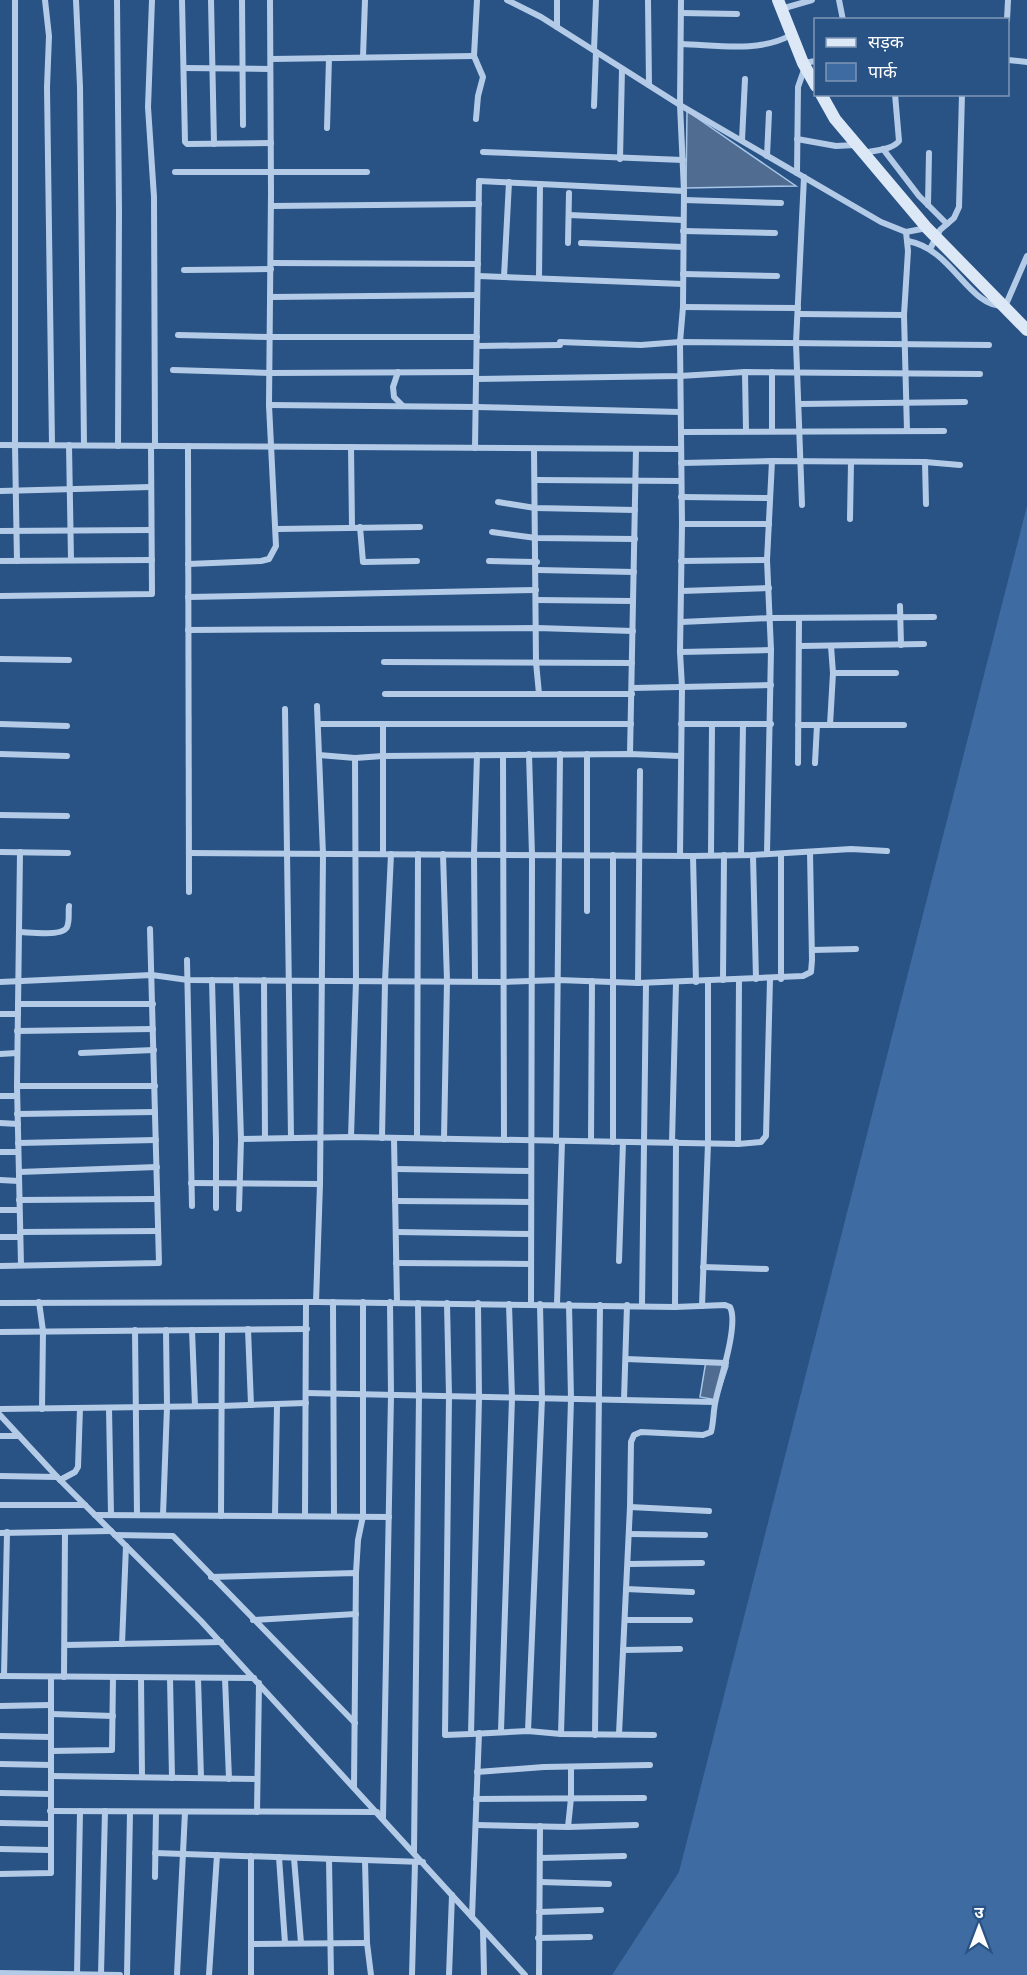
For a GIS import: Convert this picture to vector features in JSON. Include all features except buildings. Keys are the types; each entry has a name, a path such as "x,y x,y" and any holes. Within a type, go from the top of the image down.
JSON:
{"street":[{"path":"15,0 17,561"},
{"path":"45,0 49,36 47,87 52,445"},
{"path":"76,0 80,87 84,445"},
{"path":"117,0 118,446"},
{"path":"0,596 152,594 154,197 148,107 152,0"},
{"path":"182,0 185,142 187,144 271,143"},
{"path":"211,0 214,144"},
{"path":"242,0 243,125"},
{"path":"188,564 261,561 269,559 276,546 269,405 270,0"},
{"path":"363,57 365,0"},
{"path":"476,119 478,96 483,77 483,72 475,62 474,56 477,0"},
{"path":"507,0 557,27 680,105 881,222 906,232 927,228"},
{"path":"557,0 557,27"},
{"path":"594,106 596,0"},
{"path":"648,0 649,86"},
{"path":"680,856 682,524 680,342 683,307 684,200 680,105 681,0"},
{"path":"812,0 779,4 791,35 808,64 814,80"},
{"path":"839,0 843,18"},
{"path":"1007,18 1008,0"},
{"path":"681,13 737,14"},
{"path":"681,44 755,46 770,44 791,35"},
{"path":"270,58 474,56"},
{"path":"327,128 329,58"},
{"path":"1009,60 1027,62"},
{"path":"802,505 796,343 800,175 797,139 798,87 808,64"},
{"path":"184,68 270,69"},
{"path":"620,159 622,69"},
{"path":"742,140 745,79"},
{"path":"822,96 835,119 927,228 933,244 1027,330"},
{"path":"797,139 860,149 882,149 897,145 899,141 896,96"},
{"path":"933,244 946,224 954,218 959,207 962,96"},
{"path":"767,156 769,112"},
{"path":"882,149 946,224"},
{"path":"483,152 683,160"},
{"path":"928,205 929,153"},
{"path":"175,172 367,172"},
{"path":"475,448 479,181 684,190"},
{"path":"504,277 509,182"},
{"path":"538,278 540,184"},
{"path":"568,243 569,192"},
{"path":"684,200 781,202"},
{"path":"271,206 479,204"},
{"path":"569,215 683,220"},
{"path":"683,231 775,233"},
{"path":"906,232 908,241 904,315 908,431"},
{"path":"908,241 933,244"},
{"path":"581,243 683,247"},
{"path":"1003,306 1017,283 1027,255"},
{"path":"184,270 271,266 478,264"},
{"path":"683,274 777,276"},
{"path":"478,276 683,284"},
{"path":"270,297 477,296"},
{"path":"683,307 904,315"},
{"path":"178,335 477,337"},
{"path":"477,346 641,345 680,342 988,345"},
{"path":"173,370 270,374 398,372 476,375 680,376 745,372 980,374"},
{"path":"398,372 393,387 394,397 403,406"},
{"path":"745,372 746,431"},
{"path":"772,372 772,431"},
{"path":"799,404 964,402"},
{"path":"269,405 680,412"},
{"path":"681,432 944,431"},
{"path":"0,445 681,450"},
{"path":"69,445 71,560"},
{"path":"188,446 189,892"},
{"path":"351,447 352,527"},
{"path":"534,448 538,694"},
{"path":"630,754 636,449"},
{"path":"767,854 771,618 767,560 772,461"},
{"path":"850,519 851,462"},
{"path":"681,463 925,462 960,465"},
{"path":"925,462 926,504"},
{"path":"536,480 681,481"},
{"path":"0,491 151,487"},
{"path":"681,497 769,498"},
{"path":"498,502 536,508 635,510"},
{"path":"682,524 769,524"},
{"path":"360,527 363,562 417,561"},
{"path":"277,530 420,527"},
{"path":"0,531 152,530"},
{"path":"492,532 536,538 635,539"},
{"path":"0,561 152,560"},
{"path":"681,561 767,560"},
{"path":"489,561 537,562"},
{"path":"537,570 634,572"},
{"path":"681,591 769,588"},
{"path":"188,597 536,590"},
{"path":"536,600 633,601"},
{"path":"900,606 901,645"},
{"path":"681,622 771,618 934,617"},
{"path":"798,763 799,618"},
{"path":"188,630 537,628 633,632"},
{"path":"800,646 924,644"},
{"path":"830,725 831,646"},
{"path":"680,652 771,651"},
{"path":"0,659 69,660"},
{"path":"384,662 632,663"},
{"path":"832,673 896,674"},
{"path":"385,694 538,694 682,687 771,686"},
{"path":"316,1302 323,981 323,854 317,706"},
{"path":"285,709 291,1138"},
{"path":"0,724 67,726"},
{"path":"318,724 631,724"},
{"path":"681,724 771,724"},
{"path":"711,855 712,724"},
{"path":"741,855 743,724"},
{"path":"383,725 383,854"},
{"path":"798,725 904,725"},
{"path":"815,763 817,725"},
{"path":"0,754 67,756"},
{"path":"319,755 355,758 529,754 680,756"},
{"path":"529,754 532,855 531,1304"},
{"path":"557,1304 560,754"},
{"path":"587,754 587,911"},
{"path":"474,980 477,755"},
{"path":"503,755 504,1140"},
{"path":"351,1137 356,981 355,758"},
{"path":"638,983 640,771"},
{"path":"0,815 68,816"},
{"path":"189,853 693,856 781,854 851,849 887,851"},
{"path":"0,852 68,853"},
{"path":"20,852 17,1114 21,1265"},
{"path":"0,982 18,983 152,975 188,980 385,982 474,980 504,982 559,980 646,983 781,979 808,975 811,972 813,950 810,852"},
{"path":"382,1138 385,982 391,854"},
{"path":"417,1138 418,854"},
{"path":"443,854 447,981 444,1139"},
{"path":"781,854 781,979"},
{"path":"613,855 613,1142"},
{"path":"723,980 724,855"},
{"path":"753,855 756,979"},
{"path":"693,856 696,982"},
{"path":"18,932 46,933 64,930 67,927 69,906"},
{"path":"0,1266 159,1263 150,929"},
{"path":"813,950 856,949"},
{"path":"187,960 192,1206"},
{"path":"738,1144 739,979"},
{"path":"241,1138 351,1137 738,1144 760,1142 766,1136 770,979"},
{"path":"212,980 216,1208"},
{"path":"236,980 241,1138 239,1209"},
{"path":"264,980 265,1138"},
{"path":"591,1141 592,981"},
{"path":"702,1306 708,1143 708,981"},
{"path":"675,1307 676,982"},
{"path":"642,1305 646,1142 646,983"},
{"path":"18,1004 153,1004"},
{"path":"0,1014 18,1014"},
{"path":"17,1031 153,1029"},
{"path":"81,1053 154,1050"},
{"path":"0,1054 17,1053"},
{"path":"17,1086 155,1086"},
{"path":"0,1096 17,1096"},
{"path":"17,1114 155,1112"},
{"path":"0,1123 18,1124"},
{"path":"383,1818 388,1516 396,1263 394,1138"},
{"path":"18,1143 156,1140"},
{"path":"619,1261 623,1142"},
{"path":"0,1152 18,1152"},
{"path":"18,1172 157,1167"},
{"path":"395,1169 531,1171"},
{"path":"0,1180 19,1181"},
{"path":"191,1183 320,1184"},
{"path":"19,1200 157,1199"},
{"path":"395,1201 531,1202"},
{"path":"0,1210 19,1210"},
{"path":"0,1237 20,1234 158,1231"},
{"path":"396,1232 531,1234"},
{"path":"396,1263 531,1264"},
{"path":"703,1267 766,1269"},
{"path":"39,1302 43,1330 42,1408"},
{"path":"305,1516 306,1302"},
{"path":"333,1302 334,1516"},
{"path":"354,1786 358,1540 363,1516 363,1302"},
{"path":"0,1303 363,1302 675,1307 725,1305 732,1309 726,1362 715,1402 712,1430 708,1434 691,1435 655,1431 641,1432 634,1435 631,1442 628,1563 619,1734"},
{"path":"414,1852 418,1303"},
{"path":"447,1303 449,1396 446,1735 528,1731 654,1736"},
{"path":"471,1734 479,1398 478,1303"},
{"path":"501,1731 512,1398 509,1304"},
{"path":"528,1731 542,1399 540,1304"},
{"path":"561,1734 572,1399 569,1304"},
{"path":"595,1735 600,1305"},
{"path":"624,1400 627,1305"},
{"path":"220,1516 222,1329"},
{"path":"248,1329 251,1405"},
{"path":"0,1332 307,1329"},
{"path":"135,1330 138,1407 137,1515"},
{"path":"163,1515 166,1330"},
{"path":"192,1330 195,1406"},
{"path":"626,1359 726,1362"},
{"path":"306,1393 715,1402"},
{"path":"0,1409 306,1403"},
{"path":"275,1516 277,1405"},
{"path":"109,1407 111,1515"},
{"path":"0,1476 59,1478 75,1472 78,1467 80,1408"},
{"path":"0,1415 221,1642 525,1975"},
{"path":"0,1436 19,1436"},
{"path":"0,1505 85,1504"},
{"path":"630,1507 709,1511"},
{"path":"95,1515 388,1516"},
{"path":"64,1677 65,1532"},
{"path":"256,1681 225,1678 2,1676 3,1533 65,1532 172,1536 355,1724"},
{"path":"629,1534 705,1535"},
{"path":"122,1644 126,1546"},
{"path":"628,1563 702,1563"},
{"path":"212,1577 357,1573"},
{"path":"626,1589 692,1592"},
{"path":"253,1620 356,1614"},
{"path":"625,1620 690,1620"},
{"path":"64,1645 221,1642"},
{"path":"623,1650 680,1649"},
{"path":"0,1874 51,1873 49,1824 51,1677"},
{"path":"51,1751 112,1750 113,1677"},
{"path":"141,1678 142,1777"},
{"path":"170,1678 172,1778"},
{"path":"198,1678 201,1778"},
{"path":"225,1678 228,1779"},
{"path":"256,1681 257,1812"},
{"path":"0,1706 51,1705"},
{"path":"51,1714 113,1716"},
{"path":"472,1917 479,1734"},
{"path":"0,1736 51,1737"},
{"path":"0,1764 51,1765"},
{"path":"477,1772 544,1767 650,1765"},
{"path":"568,1827 571,1768"},
{"path":"51,1776 257,1779"},
{"path":"0,1793 50,1794"},
{"path":"476,1799 644,1797"},
{"path":"50,1812 377,1812"},
{"path":"77,1975 80,1812"},
{"path":"101,1974 105,1812"},
{"path":"127,1975 130,1812"},
{"path":"155,1877 156,1812"},
{"path":"177,1975 184,1854 184,1812"},
{"path":"0,1823 49,1824"},
{"path":"476,1825 568,1827 636,1825"},
{"path":"539,1975 540,1826"},
{"path":"0,1849 50,1850"},
{"path":"155,1853 423,1862"},
{"path":"209,1975 217,1855"},
{"path":"251,1856 251,1975"},
{"path":"279,1857 285,1943"},
{"path":"540,1858 624,1857"},
{"path":"294,1858 301,1943"},
{"path":"329,1859 331,1975"},
{"path":"365,1860 371,1975"},
{"path":"412,1975 415,1862"},
{"path":"540,1882 609,1884"},
{"path":"449,1975 452,1894"},
{"path":"539,1912 601,1910"},
{"path":"483,1930 484,1975"},
{"path":"538,1938 590,1937"},
{"path":"251,1944 368,1943"},
{"path":"0,1973 120,1975"}],"green space":[{"path":"1027,506 1027,1975 612,1975 679,1872"}],"shaded area":[{"path":"687,111 796,186 686,188"},
{"path":"706,1361 728,1366 717,1400 700,1397"}]}
